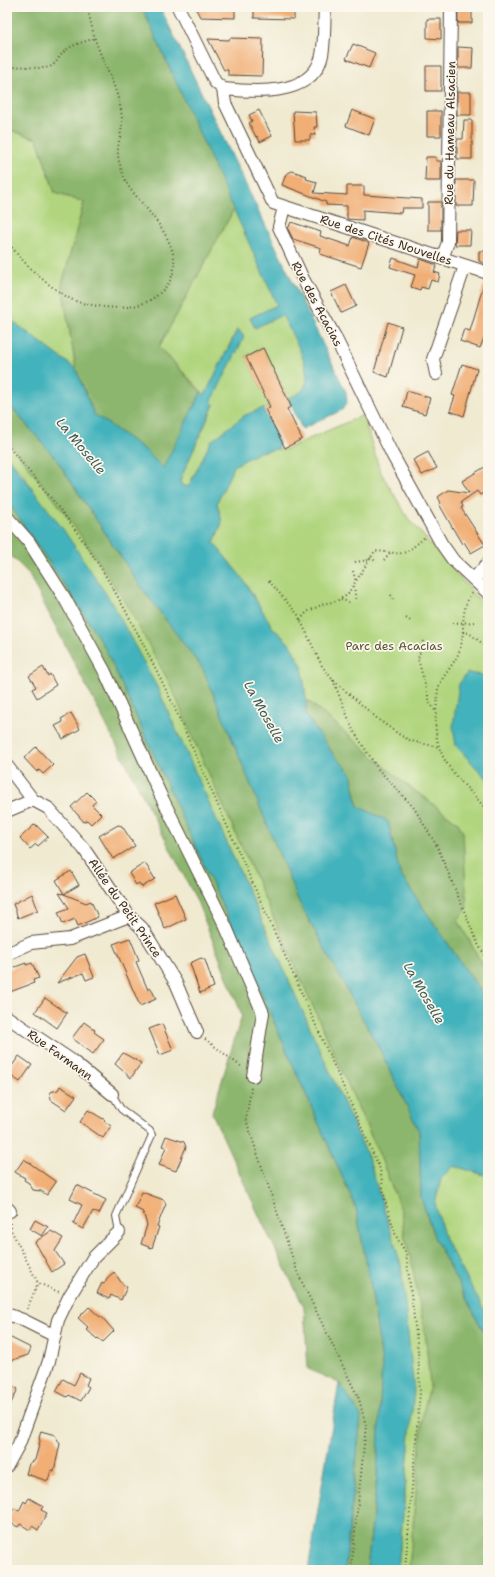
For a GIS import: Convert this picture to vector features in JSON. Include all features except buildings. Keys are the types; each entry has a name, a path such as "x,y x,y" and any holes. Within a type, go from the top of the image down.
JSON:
{"street":[{"path":"178,7 215,82 223,89 225,103 266,192 273,203 284,207"},
{"path":"223,89 287,89 299,85 313,72 321,59 325,7"},
{"name":"Rue du Hameau Alsacien","path":"442,259 448,242 451,7"},
{"name":"Rue des Cités Nouvelles","path":"284,207 488,273"},
{"name":"Rue des Acacias","path":"284,207 279,227 291,255 335,336 392,454 433,529 453,560 480,585"},
{"path":"436,374 433,359 465,266"},
{"path":"7,517 29,542 64,597 105,672 160,794 228,932 263,1013 253,1076"},
{"path":"480,585 488,563"},
{"path":"7,766 33,800 7,811"},
{"name":"Allée du Petit Prince","path":"33,800 48,808 84,849 129,916 142,928 176,984 197,1032"},
{"path":"7,954 31,943 70,939 129,916"},
{"name":"Rue Farmann","path":"7,1017 71,1060 112,1094"},
{"path":"7,1466 19,1444 49,1361 58,1320 69,1297 93,1258 119,1232"},
{"path":"7,1314 23,1320 55,1336"}],"lane":[{"path":"112,1094 121,1109 150,1131 152,1135 116,1216 119,1232"}],"path":[{"path":"7,241 30,270 70,299 94,305 120,309 136,306 157,296 168,286 172,277 174,266 171,246 162,226 132,191 124,178 117,145 122,121 118,99 95,38 86,7"},
{"path":"7,70 20,66 49,67 55,64 62,53 73,45 95,38"},
{"path":"7,445 81,538 117,596 144,646 171,700 380,1169 385,1200 396,1236 406,1253 418,1350 420,1392 405,1570"},
{"path":"300,620 307,612 323,604 341,599 347,595 375,551 406,553 433,529"},
{"path":"384,560 390,553"},
{"path":"355,562 369,559 376,561"},
{"path":"353,571 356,582"},
{"path":"268,581 300,620 322,666 333,680 379,720 400,735 411,741 439,748"},
{"path":"480,585 470,595 462,622 463,640 459,653 438,689 434,721 439,748 444,762 488,811"},
{"path":"354,586 356,601"},
{"path":"391,595 394,602"},
{"path":"341,599 352,604"},
{"path":"406,618 412,622"},
{"path":"453,623 477,622"},
{"path":"463,632 469,633 488,648"},
{"path":"422,641 418,659 430,703 436,712"},
{"path":"333,680 353,730 378,769 414,808 437,846 475,937 488,961"},
{"path":"197,1032 253,1076 246,1120 298,1274 359,1399 366,1426 351,1570"},
{"path":"9,1210 11,1230 38,1283 69,1297"},
{"path":"23,1320 38,1283"}],"green space":[{"path":"7,7 142,7 234,209 159,347 201,392 163,469 145,450 94,414 76,369 62,285 84,202 55,193 37,139 7,129"},
{"path":"7,129 37,139 55,193 84,202 62,285 76,369 7,317"},
{"path":"234,209 277,305 250,318 255,328 282,314 301,353 307,375 306,385 300,393 287,398 263,348 246,356 270,407 265,409 263,408 194,474 189,487 182,486 180,480 214,405 210,404 244,337 237,329 205,395 159,347"},
{"path":"7,402 56,459 141,587 203,669 299,901 382,1054 419,1131 421,1198 435,1239 488,1340 488,1570 409,1570 423,1413 430,1386 426,1339 411,1259 405,1238 401,1211 380,1156 171,686 123,598 65,513 7,440"},
{"name":"Parc des Acacias","path":"363,415 380,471 408,518 481,602 488,607 488,975 458,920 458,823 403,782 306,699 302,666 289,643 273,628 243,579 214,543 222,522 217,503 234,466 259,452 278,449 284,450"},
{"path":"7,440 31,468 96,558 154,652 171,685 193,738 380,1156 401,1211 405,1238 411,1259 426,1339 430,1386 423,1413 409,1570 398,1570 409,1449 401,1265 368,1157 157,687 23,474 7,456"},
{"path":"7,501 75,600 105,648 229,920 356,1208 372,1293 382,1362 377,1478 367,1570 345,1570 361,1416 339,1383 308,1369 304,1307 262,1222 212,1113 242,1015 197,901 28,573 7,552"},
{"path":"306,699 403,782 458,823 463,832 467,909 458,920 488,975 488,1002 400,874 388,821 358,806 351,773 334,755 306,716"},
{"path":"454,1166 488,1176 488,1317 445,1239 435,1204 441,1179"}],"water":[{"path":"142,7 160,7 346,392 347,402 342,410 302,429 288,398 302,391 306,384 307,375 301,353 282,315 255,328 250,318 277,305"},
{"name":"La Moselle","path":"7,317 76,369 94,414 145,450 163,468 201,392 205,395 238,329 244,337 211,403 214,404 180,480 182,486 189,486 211,441 245,415 263,408 279,442 278,449 259,452 234,466 217,503 222,522 214,543 243,579 273,628 289,643 302,666 306,699 306,716 334,755 351,773 358,806 388,821 400,874 488,1002 488,1176 454,1166 441,1179 435,1204 445,1239 488,1317 488,1340 435,1239 421,1198 419,1131 382,1054 299,902 203,669 141,587 56,459 7,402"},
{"path":"7,456 63,529 112,603 157,687 368,1157 401,1265 414,1390 398,1570 367,1570 377,1478 382,1362 372,1293 356,1208 229,920 105,648 75,600 7,501"},
{"path":"467,673 488,676 488,780 456,746 453,726 459,684"},
{"path":"339,1383 361,1416 345,1570 308,1570"}]}
